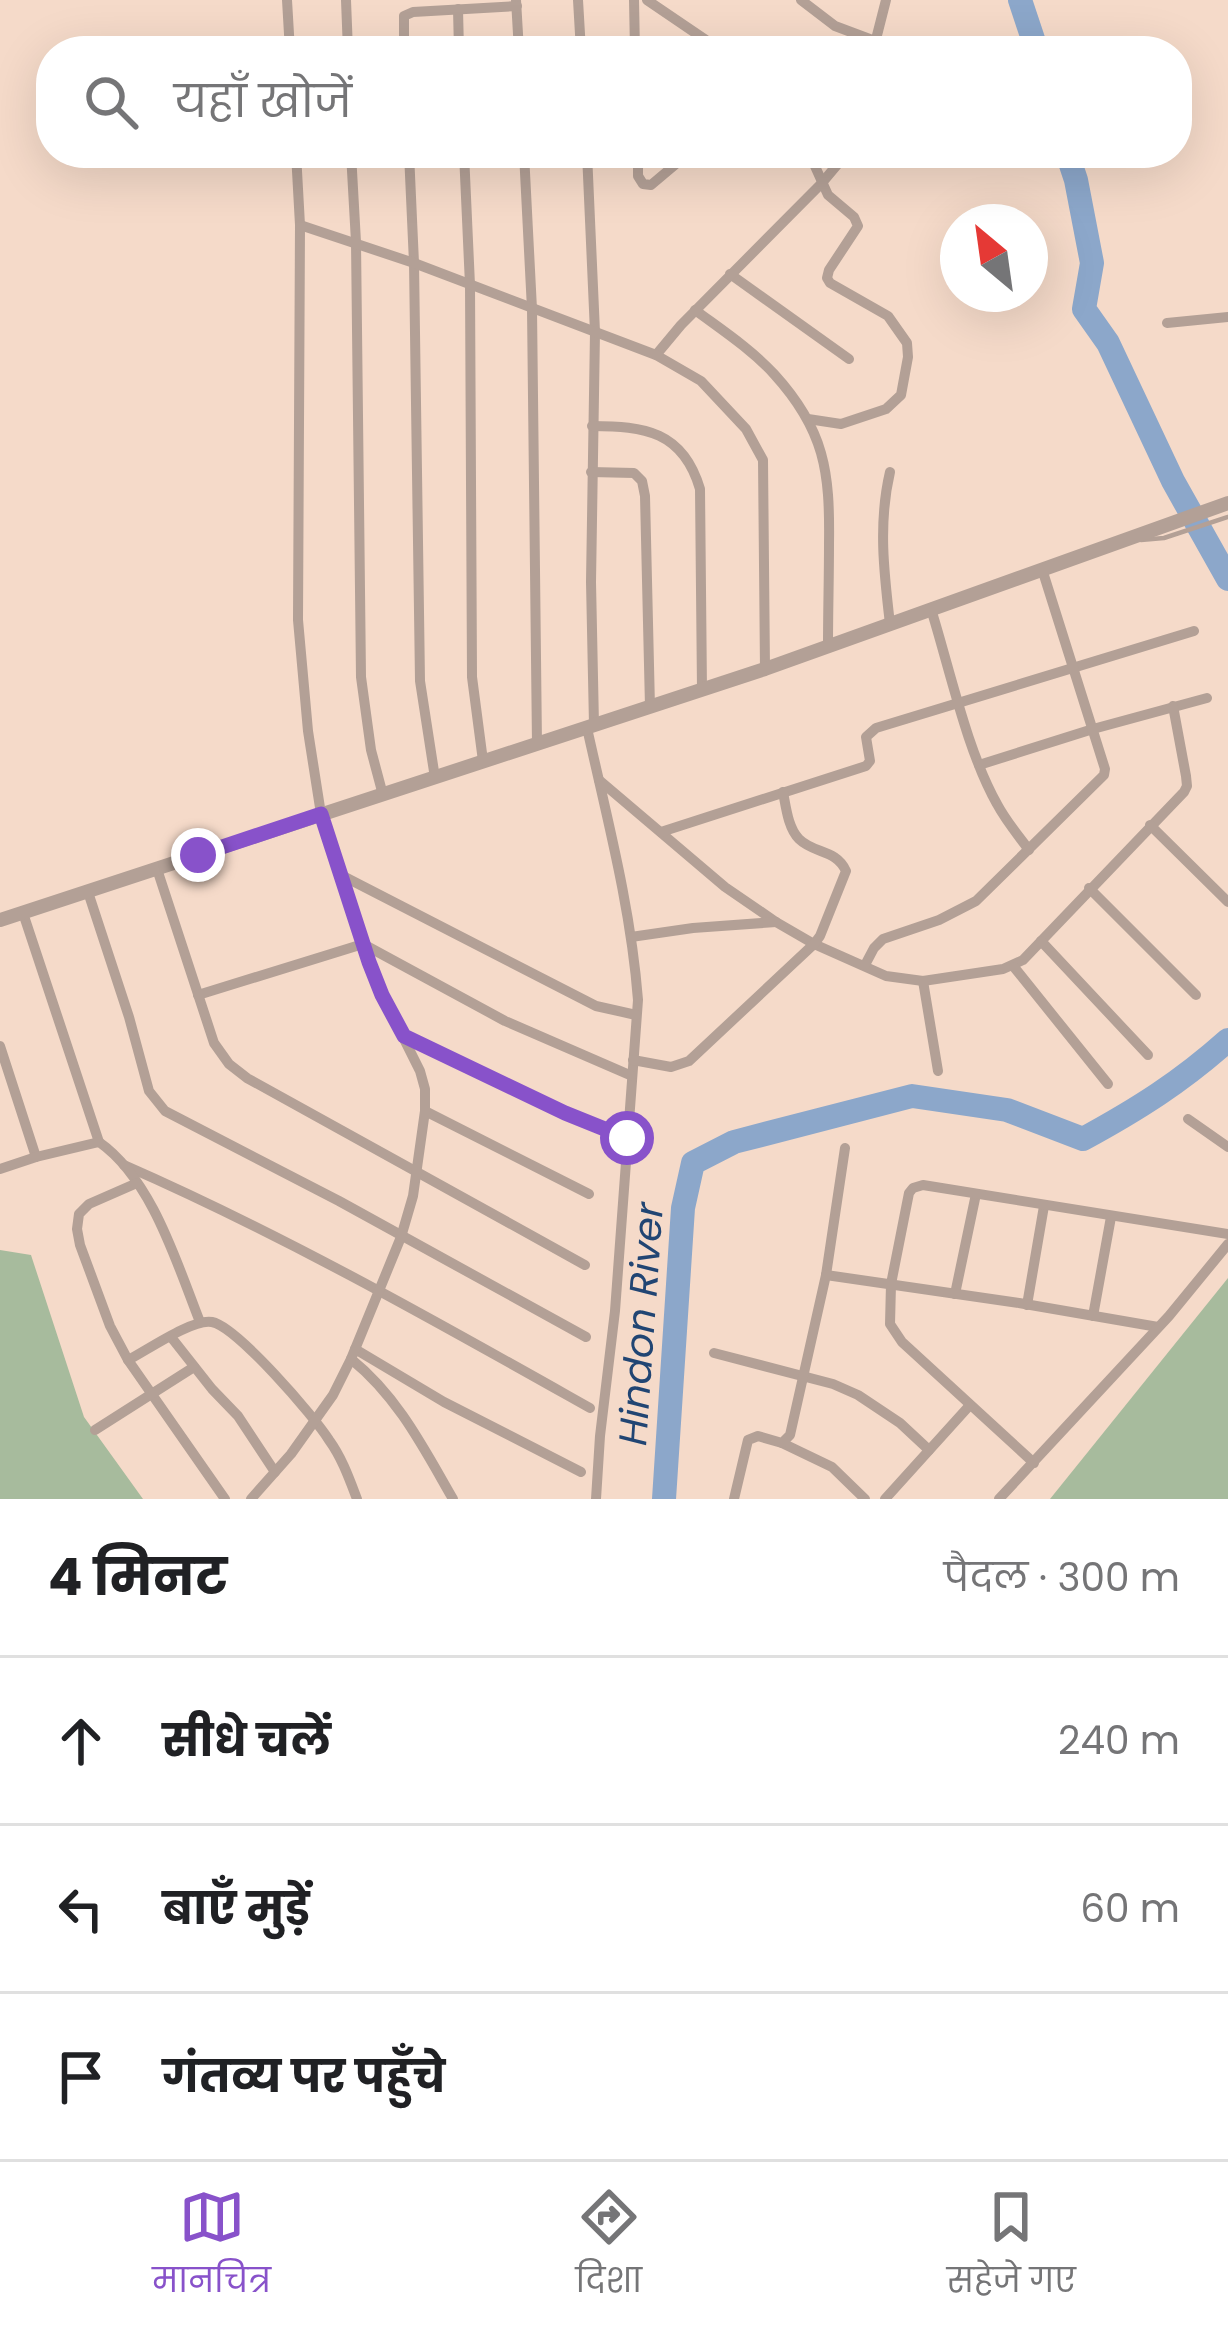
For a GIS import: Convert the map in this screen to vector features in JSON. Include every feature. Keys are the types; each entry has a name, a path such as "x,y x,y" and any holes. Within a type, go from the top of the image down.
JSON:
{"street":[{"path":"287,0 289,36"},
{"path":"346,0 347,36"},
{"path":"578,0 580,36"},
{"path":"634,0 635,36"},
{"path":"647,0 700,36"},
{"path":"801,0 854,36"},
{"path":"877,36 886,0"},
{"path":"404,36 404,16 413,11 516,3 518,36"},
{"path":"458,9 459,36"},
{"path":"250,1499 333,1395 353,1354 401,1237 417,1170 425,1089 382,995 339,874 321,814 308,731 298,620 297,168"},
{"path":"352,168 361,676 371,750 383,795"},
{"path":"410,168 420,681 435,778"},
{"path":"465,168 470,285 472,677 483,761"},
{"path":"525,168 532,309 536,744"},
{"path":"588,168 595,332 590,726 635,957 637,1015 596,1499"},
{"path":"638,168 643,184 651,185 671,168"},
{"path":"808,419 841,424 886,409 901,395 908,357 907,343 889,316 827,278 858,226 828,195 814,168"},
{"path":"656,355 834,168"},
{"path":"300,225 656,355 701,381 727,405 763,460 766,669"},
{"path":"730,274 849,359"},
{"path":"695,310 762,363 808,419 821,449 830,492 828,646"},
{"path":"1167,323 1228,316"},
{"path":"592,426 649,430 685,455 695,472 700,489 702,690"},
{"path":"591,472 634,473 642,481 650,707"},
{"path":"890,472 882,541 890,624"},
{"path":"0,920 766,669 1123,539 1158,533 1228,503"},
{"path":"865,965 883,939 976,901 1104,775 1042,569"},
{"path":"931,609 980,765 998,806 1029,850"},
{"path":"661,832 866,766 870,761 866,737 876,728 1194,631"},
{"path":"980,765 1207,698"},
{"path":"598,780 725,887 776,922 886,976 923,981 1014,967 1187,786 1173,706"},
{"path":"634,1060 671,1067 689,1061 820,936 846,871 836,856 797,837 783,792"},
{"path":"1150,825 1228,902"},
{"path":"157,869 214,1043 229,1064 585,1265"},
{"path":"339,874 596,1006 637,1015"},
{"path":"1089,888 1196,995"},
{"path":"88,892 149,1091 165,1111 586,1337"},
{"path":"23,913 100,1142 137,1183 165,1234 200,1322"},
{"path":"631,938 776,922"},
{"path":"1041,941 1148,1055"},
{"path":"198,995 363,944 505,1021 632,1076"},
{"path":"1014,967 1108,1084"},
{"path":"923,981 938,1071"},
{"path":"404,1036 627,1138"},
{"path":"0,1046 36,1157"},
{"path":"424,1111 589,1194"},
{"path":"1188,1119 1228,1148"},
{"path":"0,1169 100,1142"},
{"path":"782,1443 790,1435 826,1275 845,1148"},
{"path":"124,1165 379,1290 590,1408"},
{"path":"137,1183 89,1204 79,1214 80,1245 128,1360 225,1499"},
{"path":"1034,1462 893,1331 891,1284 914,1187 1228,1234"},
{"path":"955,1294 976,1194"},
{"path":"1027,1304 1044,1206"},
{"path":"1093,1316 1111,1216"},
{"path":"999,1499 1159,1327 1228,1244"},
{"path":"826,1275 1159,1327"},
{"path":"128,1360 200,1322 214,1322 232,1333 315,1419 345,1468 357,1499"},
{"path":"171,1337 238,1416 275,1472"},
{"path":"714,1353 833,1384 876,1405 929,1450"},
{"path":"353,1354 581,1472"},
{"path":"353,1354 399,1407 453,1499"},
{"path":"95,1430 194,1367"},
{"path":"885,1499 970,1405"},
{"path":"734,1499 748,1440 758,1436 832,1466 865,1499"}],"lane":[{"path":"1158,533 1228,517"}],"green space":[{"path":"0,1250 31,1255 84,1417 143,1499 0,1499"},
{"path":"1228,1278 1228,1499 1050,1499"}],"waterway":[{"name":"Hindon River","path":"1020,0 1032,36"},
{"name":"Hindon River","path":"1072,168 1092,263 1084,309 1108,343 1173,481 1228,579"},
{"name":"Hindon River","path":"664,1499 683,1208 693,1163 734,1142 912,1096 1007,1110 1083,1139 1158,1094 1228,1040"}],"route":[{"path":"198,855 321,814 369,962 404,1036 627,1138"}]}
